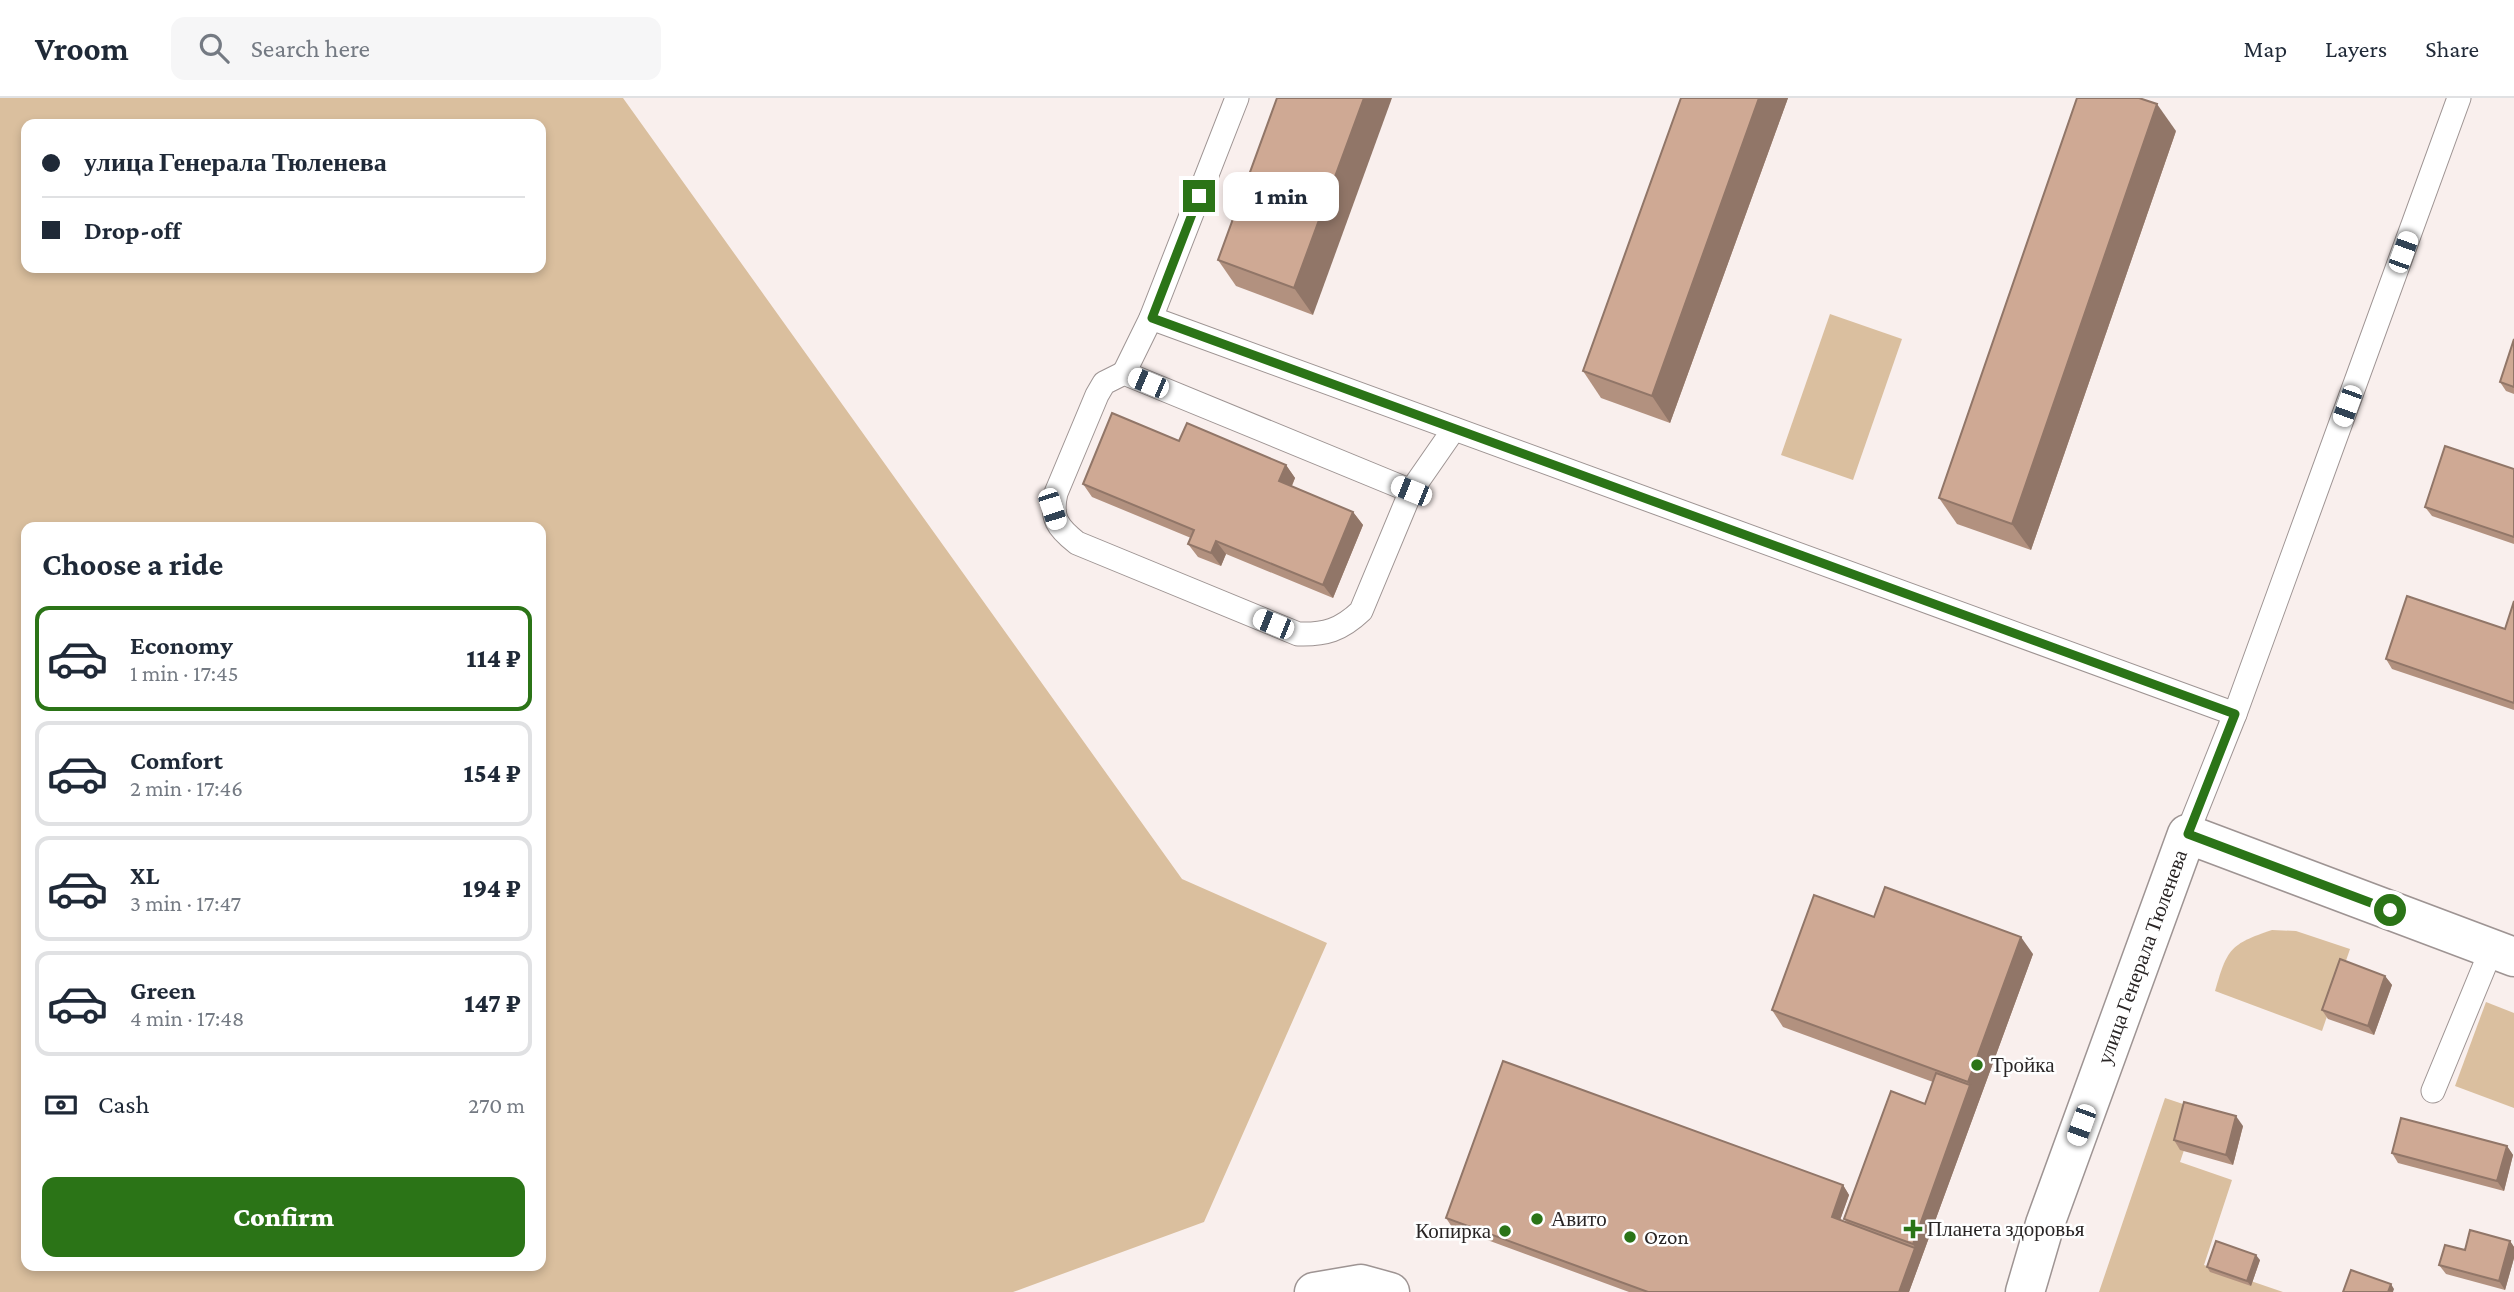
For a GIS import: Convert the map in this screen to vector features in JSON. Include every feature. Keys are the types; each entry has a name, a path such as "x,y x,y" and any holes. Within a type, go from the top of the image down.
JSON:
{"street":[{"name":"улица Генерала Тюленева","path":"2025,1292 2045,1224 2188,834 2503,953"},
{"path":"1314,1292 1361,1284 1390,1292"}],"lane":[{"path":"1237,98 1152,318 1124,373 1104,383 1097,395 1052,509 1058,529 1077,543 1298,634 1322,635 1345,626 1361,611 1411,491 1454,429"},
{"path":"2188,834 2235,714 2459,98"},
{"path":"1152,318 2235,714"},
{"path":"1124,373 1411,491"},
{"path":"2432,1091 2503,953"}],"shaded area":[{"path":"0,98 623,98 1182,879 1327,943 1204,1222 1013,1292 0,1292"},
{"path":"1830,314 1902,339 1853,480 1781,455"},
{"path":"2272,930 2296,931 2350,949 2322,1031 2215,991 2223,966 2232,950 2247,940"},
{"path":"2486,1002 2514,1013 2514,1108 2455,1086"},
{"path":"2165,1098 2198,1109 2180,1162 2232,1180 2204,1265 2283,1292 2099,1292"}],"building":[{"path":"1277,98 1364,98 1294,288 1218,260"},
{"path":"1681,98 1759,98 1652,396 1583,371"},
{"path":"2077,98 2139,98 2157,104 2012,524 1939,498"},
{"path":"2514,339 2514,387 2500,382"},
{"path":"1112,413 1179,441 1187,423 1286,465 1279,481 1353,512 1323,585 1216,541 1211,553 1188,544 1194,530 1083,484"},
{"path":"2445,446 2514,469 2514,537 2425,507"},
{"path":"2407,596 2505,629 2514,601 2514,703 2386,659"},
{"path":"1885,887 2021,937 1968,1082 1772,1010 1814,895 1874,917"},
{"path":"2340,959 2385,976 2368,1026 2322,1010"},
{"path":"1503,1061 1843,1185 1832,1217 1915,1248 1899,1292 1648,1292 1446,1218"},
{"path":"1936,1073 1970,1085 1913,1244 1844,1219 1891,1091 1925,1104"},
{"path":"2184,1102 2236,1116 2226,1155 2174,1140"},
{"path":"2401,1118 2507,1146 2497,1181 2392,1153"},
{"path":"2470,1230 2510,1241 2499,1281 2439,1265 2445,1245 2465,1250"},
{"path":"2216,1241 2256,1255 2247,1281 2207,1267"},
{"path":"2351,1270 2391,1284 2388,1292 2343,1292"}],"place":[{"name":"Тройка","path":"1977,1065"},
{"name":"Авито","path":"1537,1219"},
{"name":"Планета здоровья","path":"1913,1229"},
{"name":"Копирка","path":"1505,1231"},
{"name":"Ozon","path":"1630,1237"}],"route":[{"path":"1199,196 1152,318 2235,714 2188,834 2390,910"}]}
